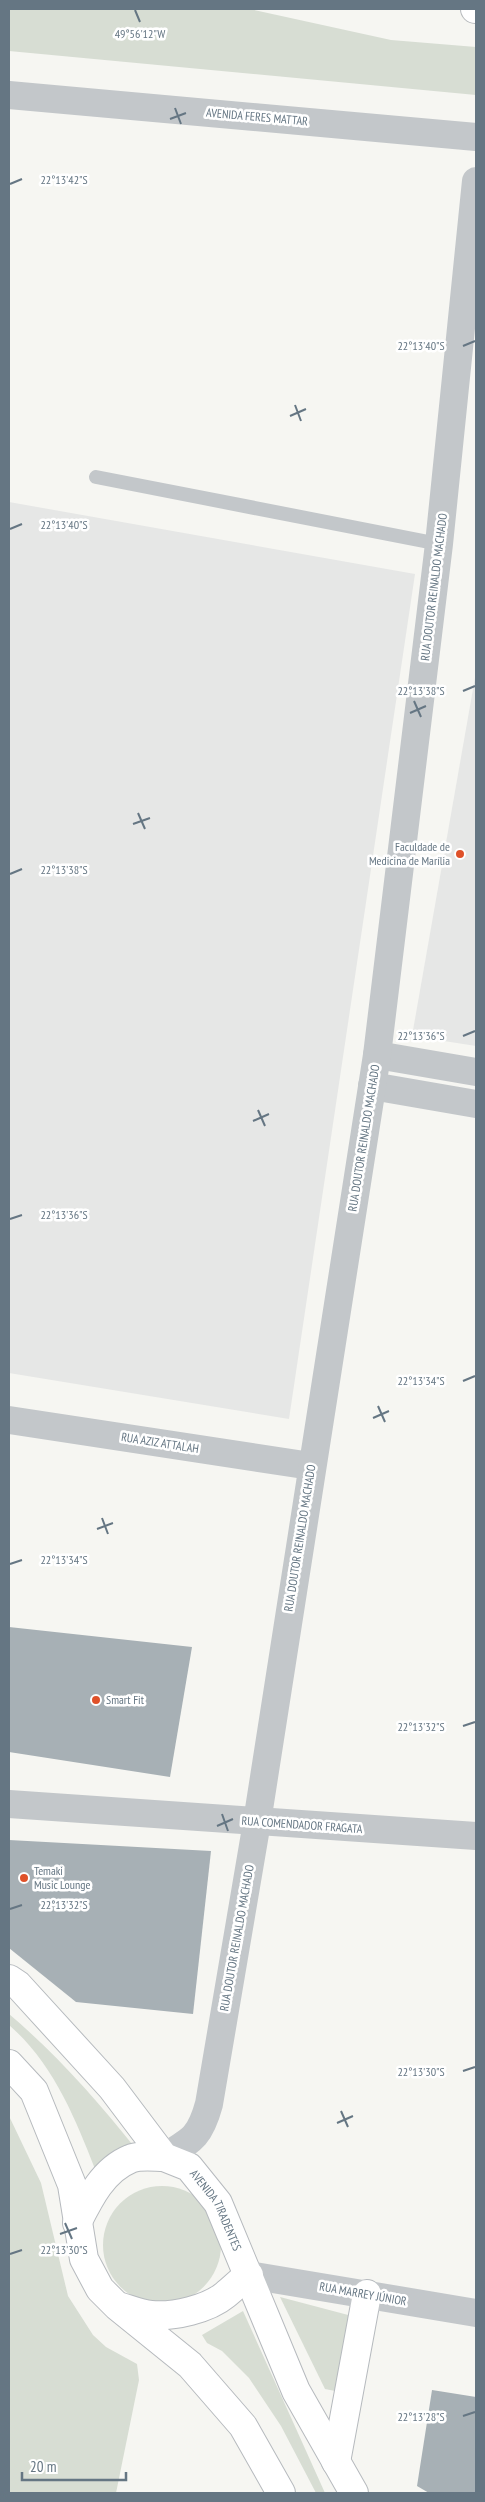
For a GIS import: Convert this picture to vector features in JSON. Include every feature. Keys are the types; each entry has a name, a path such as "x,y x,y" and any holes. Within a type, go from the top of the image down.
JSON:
{"main road":[{"path":"9,1979 18,1985 112,2088 164,2157"},
{"path":"9,2064 34,2091 72,2185 84,2259 100,2290 190,2365 208,2385 243,2426 281,2493"},
{"path":"77,2223 91,2196 111,2169 131,2158 164,2157"},
{"name":"AVENIDA TIRADENTES","path":"164,2157 189,2167 218,2203 296,2391 354,2493"},
{"path":"117,2306 152,2315 177,2314 208,2304 225,2295 236,2283 249,2275"},
{"path":"336,2462 366,2294"}],"street":[{"name":"AVENIDA FERES MATTAR","path":"9,95 476,137"},
{"name":"RUA DOUTOR REINALDO MACHADO","path":"164,2157 192,2140 203,2124 211,2089 257,1822 311,1466 377,1055 439,544 476,181"},
{"path":"377,1055 476,1072"},
{"path":"372,1086 476,1104"},
{"name":"RUA AZIZ ATTALAH","path":"9,1420 311,1466"},
{"name":"RUA COMENDADOR FRAGATA","path":"9,1804 476,1836"},
{"name":"RUA MARREY JÚNIOR","path":"249,2275 476,2313"}],"lane":[{"path":"96,477 439,544"}],"shaded area":[{"path":"9,9 250,9 391,40 476,47 476,95 9,51"},
{"path":"9,502 415,574 289,1419 9,1373"},
{"name":"Faculdade de Medicina de Marília","path":"476,672 476,1046 412,1036"},
{"path":"9,2014 76,2078 136,2149 95,2169 61,2091 38,2056 9,2025"},
{"path":"9,2116 41,2183 68,2296 93,2335 106,2347 137,2364 139,2380 116,2493 9,2493"},
{"path":"162,2186 185,2190 204,2203 217,2222 221,2245 217,2268 204,2287 185,2300 162,2304 139,2300 120,2287 107,2268 103,2245 107,2222 120,2203 139,2190"},
{"path":"280,2297 352,2316 335,2391 325,2389"},
{"path":"243,2311 325,2493 316,2493 281,2426 249,2378 222,2351 207,2343 202,2335"}],"building":[{"name":"Smart Fit","path":"9,1627 192,1647 170,1777 9,1752"},
{"path":"9,1840 211,1851 193,2014 76,2002 9,1948"},
{"path":"432,2390 476,2397 476,2493 429,2493 417,2486"}],"place":[{"name":"Faculdade de Medicina de Marília","path":"460,854"},
{"name":"Smart Fit","path":"96,1700"},
{"name":"Temaki Music Lounge","path":"24,1878"}]}
